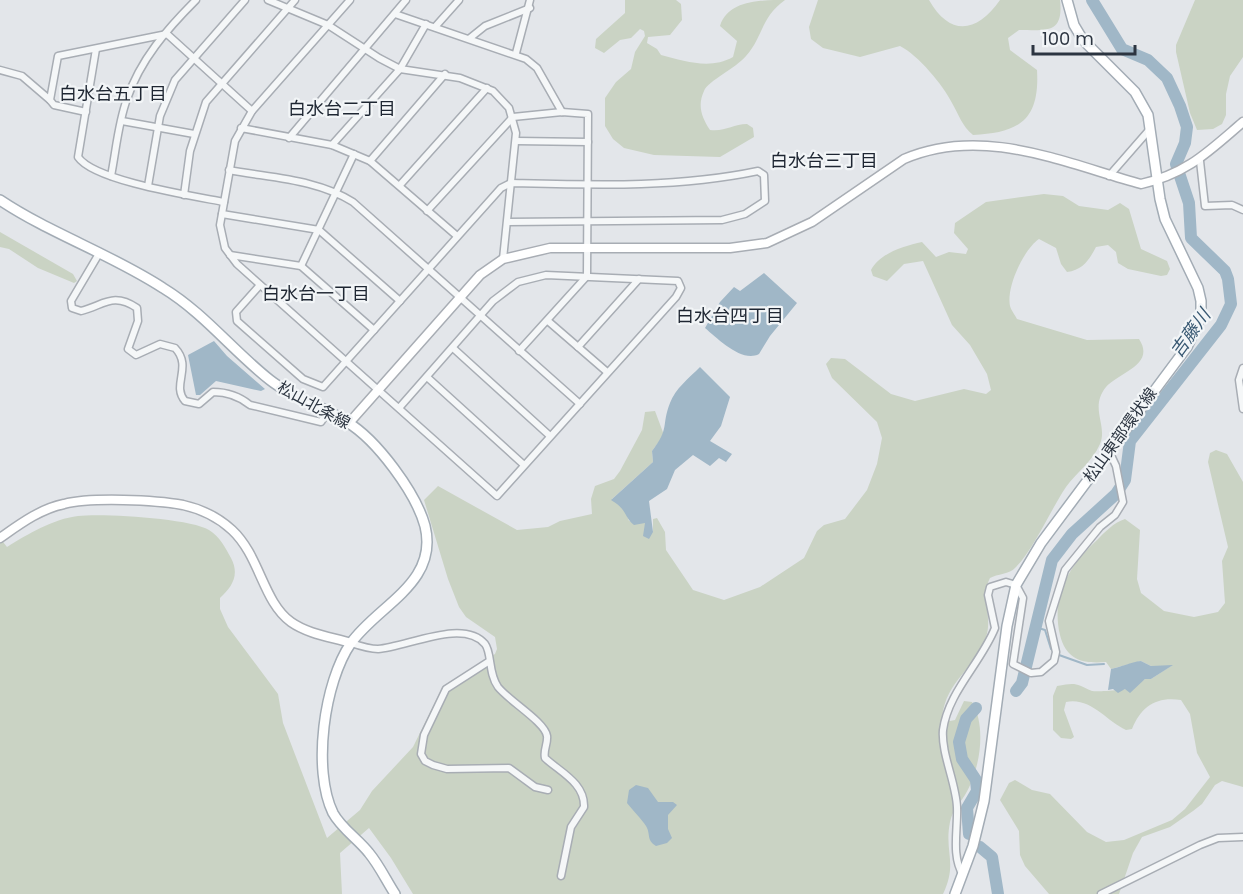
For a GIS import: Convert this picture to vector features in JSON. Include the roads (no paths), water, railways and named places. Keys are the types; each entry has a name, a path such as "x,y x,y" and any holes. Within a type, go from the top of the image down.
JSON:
{"main road":[{"name":"松山東部環状線","path":"955,894 973,846 988,774 1006,626 1016,585 1041,543 1187,347 1201,317 1198,288 1165,219 1157,181 1151,128 1142,102 1135,92 1083,40 1074,25 1067,0"},
{"name":"松山北条線","path":"0,200 166,289 211,324 270,380 294,396 349,423 379,451 414,501 423,519 427,545 423,565 415,579 351,643 334,682 323,729 321,752 325,788 334,814 370,854 395,894"}],"street":[{"path":"111,176 126,101 139,70 155,46 195,0"},
{"path":"148,186 158,127 166,98 175,80 245,0"},
{"path":"268,0 328,25 400,69 445,74 486,88 503,100 513,117 516,141 503,259"},
{"path":"184,195 194,134 206,102 295,0"},
{"path":"351,0 252,111 241,128 235,141 229,170 222,213 222,240 230,255 260,285 497,496 676,297 681,288 678,281 587,276 546,275 518,282 506,288 479,316 399,408"},
{"path":"289,138 406,0"},
{"path":"435,27 459,0"},
{"path":"516,53 530,8 530,0"},
{"path":"470,38 485,26 530,8"},
{"path":"395,14 516,53 537,68 561,112"},
{"path":"332,145 400,69 426,24"},
{"path":"50,100 58,56 167,34"},
{"path":"167,34 252,111"},
{"path":"96,49 78,157 82,163 111,176 184,195 224,202"},
{"path":"0,70 22,76 54,105 86,112"},
{"path":"370,161 445,74"},
{"path":"400,185 486,88"},
{"path":"427,211 513,117 561,112 588,114 587,276 519,351"},
{"path":"122,121 194,134"},
{"path":"349,423 480,275 503,259 550,248 730,248 767,243 812,222 897,163 918,153 943,147 1000,146 1141,184 1157,181 1200,161 1243,122"},
{"path":"241,128 332,145 370,161 457,236"},
{"path":"1109,176 1151,128"},
{"path":"516,141 588,142"},
{"path":"301,266 354,154"},
{"path":"1200,161 1205,206 1232,205 1243,210"},
{"path":"229,170 337,192 353,202 579,404"},
{"path":"260,285 236,312 237,321 303,379 323,387 501,188 511,183 589,185 711,181 758,171 764,176 765,201 745,214 722,220 508,222"},
{"path":"222,213 319,230 400,301"},
{"path":"100,252 72,301 72,308 81,311 105,300 114,300 137,308 138,321 128,350 136,355 160,344 175,348 183,362 180,392 185,401 199,404 213,392 220,392 242,398 250,405 321,422 328,412"},
{"path":"230,255 301,266 374,330"},
{"path":"578,347 639,279"},
{"path":"548,321 607,372"},
{"path":"453,348 550,436"},
{"path":"1243,368 1239,380 1243,409"},
{"path":"427,377 524,465"},
{"path":"963,875 956,864 957,806 944,730 955,695 979,660 995,628 988,595 990,587 1006,582 1016,585 1023,598 1013,664 1031,673 1041,672 1053,661 1056,652 1049,621 1059,583 1077,552 1120,508 1123,495 1109,451"},
{"path":"0,538 35,515 73,502 184,505 213,517 234,532 252,554 272,598 288,620 315,633 376,649 442,634 465,634 482,641 488,648 491,674 504,694 545,730 547,736 545,758 567,774 582,797 584,807 571,827 561,876"},
{"path":"488,662 446,689 424,735 421,754 425,761 447,769 509,768 535,788 548,790"},
{"path":"1101,894 1200,844 1218,838 1243,837"}],"water":[{"path":"764,273 797,303 770,336 759,354 745,355 730,348 705,328 720,302 734,287 740,291"},
{"path":"214,341 227,356 265,389 261,391 216,381 200,395 196,395 188,355"},
{"path":"700,367 730,397 721,426 710,441 732,454 726,462 719,458 710,466 693,455 675,470 667,489 649,501 653,532 649,539 643,536 645,523 634,525 623,510 611,500 653,462 652,451 663,432 672,398"},
{"path":"1141,661 1151,666 1173,665 1151,679 1145,679 1130,693 1125,689 1118,693 1113,689 1108,690 1111,669"},
{"path":"636,785 648,788 658,802 673,802 677,805 668,815 668,829 672,838 667,843 656,846 653,844 646,826 627,803 629,790"}],"waterway":[{"name":"吉藤川","path":"1016,691 1022,683 1052,560 1072,534 1116,494 1125,480 1130,441 1221,325 1231,304 1225,271 1191,238 1189,203 1176,164 1185,143 1187,127 1180,106 1167,78 1148,60 1122,49 1092,0"},
{"path":"1035,627 1045,630 1051,649"},
{"path":"1059,655 1087,665 1104,664"},
{"name":"吉藤川","path":"969,834 967,808 977,791 976,780 962,759 959,742 966,719 976,708"},
{"name":"吉藤川","path":"980,847 992,857 998,894"}],"district":[{"name":"白水台五丁目","path":"113,93"},
{"name":"白水台二丁目","path":"342,108"},
{"name":"白水台三丁目","path":"824,160"},
{"name":"白水台一丁目","path":"316,293"},
{"name":"白水台四丁目","path":"730,315"}]}
